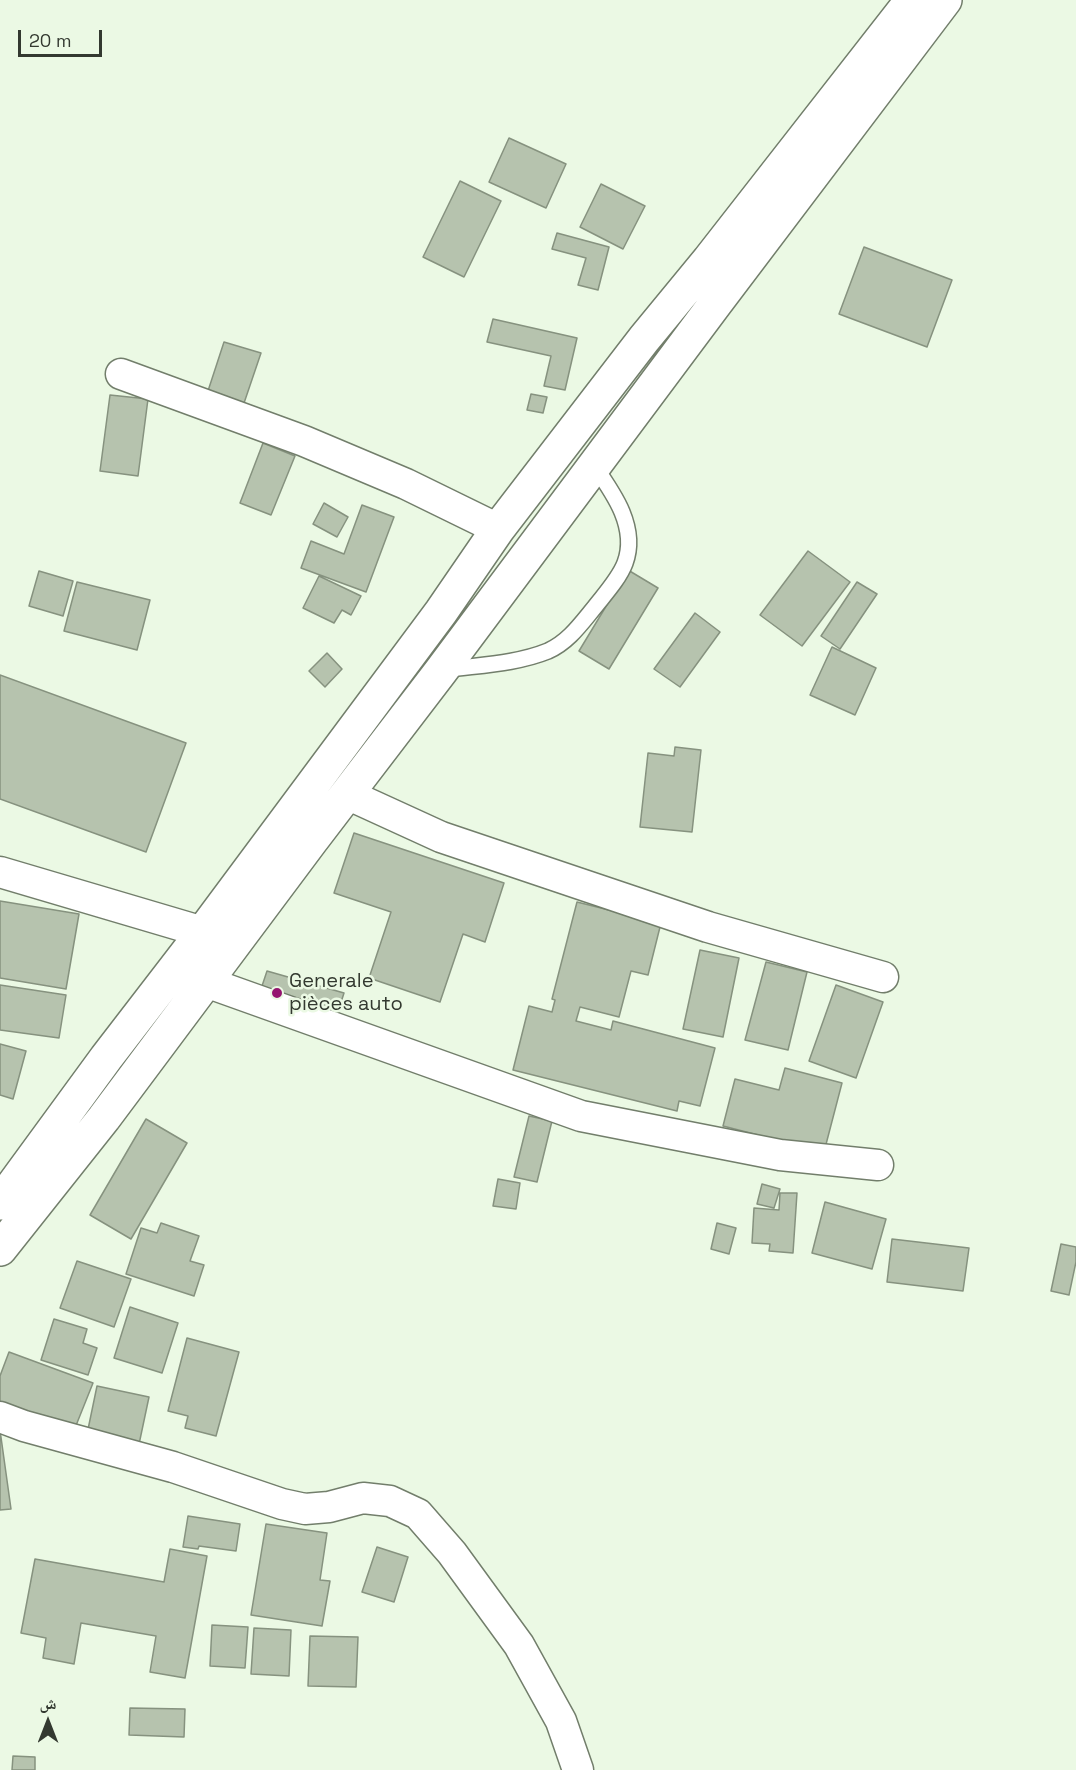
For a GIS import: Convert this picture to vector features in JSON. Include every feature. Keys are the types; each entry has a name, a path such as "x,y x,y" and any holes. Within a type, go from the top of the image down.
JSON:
{"highway":[{"path":"0,1203 441,612 498,529 644,339 709,260 912,0"},
{"path":"0,1249 104,1118 945,0"}],"street":[{"path":"122,374 314,445 406,484 498,529"},
{"path":"347,794 441,837 708,927 883,977"},
{"path":"0,872 203,932"},
{"path":"206,982 581,1116 780,1155 878,1165"},
{"path":"0,1417 173,1467 282,1504 305,1509 329,1507 363,1498 390,1501 418,1514 452,1553 519,1645 561,1721 578,1770"}],"lane":[{"path":"441,671 513,660 548,651 569,639 605,593 625,564 629,545 626,521 617,500 595,467"}],"building":[{"path":"509,138 566,164 546,208 489,182"},
{"path":"460,181 501,201 464,277 423,257"},
{"path":"601,184 645,206 623,249 580,227"},
{"path":"557,233 609,247 598,290 578,285 586,258 552,249"},
{"path":"864,247 952,280 927,347 839,314"},
{"path":"493,319 577,338 565,390 544,386 551,356 487,342"},
{"path":"224,342 261,353 242,409 206,397"},
{"path":"531,394 547,397 543,413 527,410"},
{"path":"110,395 148,399 138,476 100,471"},
{"path":"263,443 295,456 271,515 240,503"},
{"path":"324,503 348,517 337,537 313,524"},
{"path":"362,505 394,517 366,592 301,568 311,541 344,554"},
{"path":"808,551 850,582 802,646 760,615"},
{"path":"628,570 658,588 609,669 579,651"},
{"path":"39,571 73,581 63,616 29,606"},
{"path":"319,576 361,596 351,615 342,610 334,623 303,608"},
{"path":"77,582 150,600 137,650 64,631"},
{"path":"857,582 877,594 840,649 821,636"},
{"path":"695,613 720,632 680,687 654,669"},
{"path":"832,647 876,668 855,715 810,695"},
{"path":"327,653 342,669 325,687 309,671"},
{"path":"0,675 186,743 146,852 0,799"},
{"path":"675,747 701,750 692,832 640,827 648,753 674,756"},
{"path":"354,833 504,883 485,942 463,934 440,1002 369,978 391,912 334,893"},
{"path":"0,901 79,914 66,989 0,978"},
{"path":"577,902 661,923 648,975 631,971 619,1017 580,1007 576,1021 611,1030 613,1021 715,1048 700,1106 679,1101 677,1111 513,1070 529,1006 552,1012 555,1000 552,999"},
{"path":"700,950 739,958 723,1037 683,1029"},
{"path":"766,962 807,972 788,1050 745,1040"},
{"path":"267,971 344,993 337,1015 260,992"},
{"path":"0,985 66,995 59,1038 0,1030"},
{"path":"836,985 883,1002 856,1078 809,1061"},
{"path":"0,1044 26,1051 13,1099 0,1095"},
{"path":"785,1068 842,1083 824,1152 723,1126 735,1079 779,1090"},
{"path":"529,1116 552,1121 537,1182 514,1177"},
{"path":"146,1119 187,1143 131,1239 90,1215"},
{"path":"498,1179 520,1183 516,1209 493,1206"},
{"path":"762,1184 780,1189 774,1208 757,1204"},
{"path":"780,1193 797,1193 793,1253 769,1251 770,1244 752,1243 754,1208 779,1210"},
{"path":"825,1202 886,1219 872,1269 812,1253"},
{"path":"161,1223 199,1236 190,1261 204,1265 194,1296 126,1274 141,1228 157,1233"},
{"path":"717,1223 736,1228 729,1254 711,1249"},
{"path":"892,1239 969,1248 963,1291 887,1282"},
{"path":"1061,1244 1076,1247 1076,1262 1069,1295 1051,1291"},
{"path":"77,1261 131,1279 114,1327 60,1308"},
{"path":"130,1307 178,1323 162,1373 114,1358"},
{"path":"54,1319 87,1329 83,1343 97,1348 88,1375 41,1360"},
{"path":"187,1338 239,1352 216,1436 185,1428 188,1416 168,1411"},
{"path":"9,1352 93,1383 73,1433 0,1405 0,1376"},
{"path":"97,1386 149,1397 138,1449 86,1439"},
{"path":"0,1430 11,1509 0,1510"},
{"path":"188,1516 240,1524 236,1551 199,1546 198,1549 183,1547"},
{"path":"266,1524 327,1533 320,1580 330,1581 322,1626 251,1615"},
{"path":"377,1547 408,1557 394,1602 362,1592"},
{"path":"170,1549 207,1556 185,1678 150,1672 156,1636 81,1623 74,1664 43,1658 46,1638 21,1633 35,1559 164,1582"},
{"path":"212,1625 248,1627 245,1668 210,1666"},
{"path":"254,1628 291,1630 289,1676 251,1674"},
{"path":"310,1636 358,1637 356,1687 308,1686"},
{"path":"130,1708 185,1709 184,1737 129,1735"},
{"path":"13,1756 35,1757 35,1770 12,1770"}],"place":[{"name":"Generale pièces auto","path":"277,993"}]}
